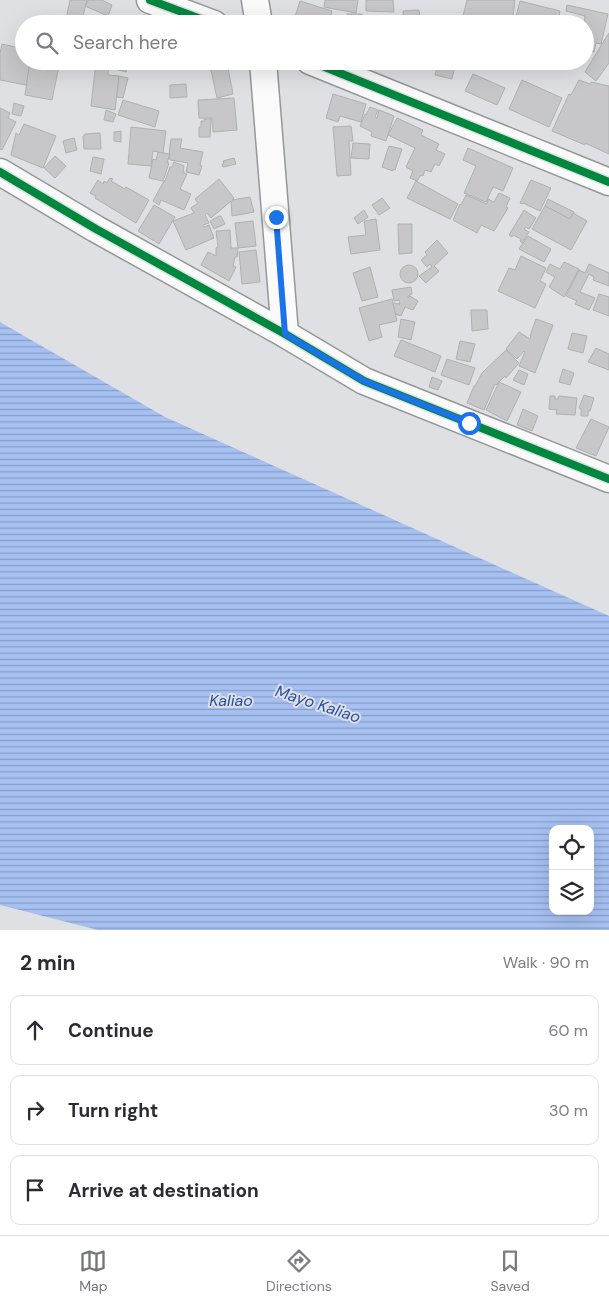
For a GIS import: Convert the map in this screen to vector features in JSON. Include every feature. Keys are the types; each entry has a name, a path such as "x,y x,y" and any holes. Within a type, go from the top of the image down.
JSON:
{"street":[{"path":"150,0 190,15"},
{"path":"255,0 258,15"},
{"path":"264,70 285,334"},
{"path":"332,70 609,182"},
{"path":"0,172 364,381 609,479"}],"water":[{"name":"Kaliao","path":"0,322 165,417 609,616 609,930 98,930 0,905"}],"building":[{"path":"70,0 87,0 83,15 67,15"},
{"path":"88,0 102,0 112,5 108,15 85,6"},
{"path":"325,0 358,0 356,13 324,7"},
{"path":"366,0 393,0 394,12 366,11"},
{"path":"467,0 515,0 513,15 463,15"},
{"path":"300,1 332,11 331,15 296,15"},
{"path":"520,1 560,11 559,15 516,15"},
{"path":"567,5 608,14 601,44 596,43 594,52 594,15 581,15 566,11"},
{"path":"419,10 420,15 403,15 403,11"},
{"path":"609,33 609,63 596,81 585,72 586,70 594,70 594,57"},
{"path":"2,44 15,47 15,70 29,70 26,85 0,80"},
{"path":"29,70 58,70 52,100 25,95"},
{"path":"95,70 108,70 108,75 119,76 115,110 91,106"},
{"path":"211,70 228,70 233,94 217,98"},
{"path":"436,70 454,70 452,79 435,75"},
{"path":"473,74 505,88 497,105 465,91"},
{"path":"119,76 128,78 123,98 117,97"},
{"path":"522,80 562,98 549,127 509,109"},
{"path":"579,80 590,84 591,82 609,86 609,154 552,131 569,94 571,95"},
{"path":"186,84 187,97 170,98 170,85"},
{"path":"333,94 366,104 361,122 340,116 338,122 326,118"},
{"path":"234,98 237,130 213,132 212,118 199,118 198,100"},
{"path":"123,100 159,111 155,127 118,115"},
{"path":"14,103 24,106 21,116 12,114"},
{"path":"370,107 378,110 375,117 377,118 379,110 394,116 386,141 371,136 372,132 360,126"},
{"path":"0,108 10,113 8,118 16,122 2,150 0,149"},
{"path":"106,110 116,114 113,122 104,120"},
{"path":"397,118 423,130 421,135 439,144 436,150 445,154 439,166 435,164 431,172 425,170 423,176 421,175 417,181 410,178 413,171 406,167 415,148 388,135"},
{"path":"204,119 211,119 210,137 199,137 199,127 201,127 201,121 205,121"},
{"path":"24,124 56,136 43,168 11,155 16,133 19,135"},
{"path":"351,126 353,141 349,141 351,175 337,176 333,127"},
{"path":"131,127 166,131 163,153 153,151 151,166 128,164"},
{"path":"121,131 121,142 114,141 114,132"},
{"path":"100,133 101,149 84,149 83,136 85,134"},
{"path":"74,138 77,150 66,153 63,141"},
{"path":"171,139 182,139 180,148 203,152 199,175 186,172 188,163 170,160"},
{"path":"353,143 370,144 369,159 351,158"},
{"path":"389,146 402,149 393,171 382,167"},
{"path":"468,148 513,168 503,191 493,187 486,202 464,193 476,166 463,160"},
{"path":"158,152 170,154 163,181 149,178 153,159 156,160"},
{"path":"55,156 66,166 55,178 44,168"},
{"path":"93,157 104,159 101,174 90,171"},
{"path":"234,158 236,164 223,167 223,161"},
{"path":"174,162 184,166 183,172 187,174 180,189 191,194 184,210 161,200 159,205 153,201"},
{"path":"110,178 113,179 111,181 125,189 126,187 149,200 136,223 90,193 98,180 103,184 104,181 107,183"},
{"path":"219,179 234,198 232,200 250,197 254,212 232,216 231,201 211,218 207,213 205,215 209,223 203,225 204,227 209,225 214,238 186,250 173,221 194,213 191,208 198,203 195,199"},
{"path":"531,180 551,188 540,211 520,203"},
{"path":"416,181 458,204 450,219 407,198"},
{"path":"499,193 510,198 506,207 508,208 494,231 481,225 477,233 453,220 466,195 487,204 488,199 494,202"},
{"path":"382,198 390,208 379,215 372,205"},
{"path":"548,199 574,212 570,219 545,206"},
{"path":"154,205 175,217 159,244 138,231"},
{"path":"545,206 570,219 573,213 587,221 571,250 532,229"},
{"path":"364,210 368,217 358,224 354,218"},
{"path":"524,210 536,218 529,229 526,227 524,229 529,232 522,243 521,239 509,235"},
{"path":"221,216 225,224 214,229 210,221"},
{"path":"376,219 380,250 351,254 348,237 366,235 364,221"},
{"path":"253,221 256,246 238,248 235,223"},
{"path":"398,224 412,224 412,253 399,254"},
{"path":"230,230 231,248 238,248 233,266 236,267 229,281 201,265 208,252 216,256 216,248 218,247 216,231"},
{"path":"528,236 551,249 544,262 519,249"},
{"path":"437,240 448,253 434,266 439,271 426,283 419,276 432,267 430,264 427,267 421,260 427,255 425,252"},
{"path":"256,250 260,282 242,284 239,252"},
{"path":"521,256 546,268 540,281 546,284 535,308 498,291 509,268 515,270"},
{"path":"564,262 579,269 564,297 549,287 555,277 546,272 550,264 560,269"},
{"path":"589,264 609,273 609,286 593,280 594,277 589,274 580,292 595,298 589,310 575,304 577,301 566,296 579,270 585,273"},
{"path":"409,265 415,268 418,274 415,280 409,283 403,280 400,274 403,268"},
{"path":"370,267 378,297 362,301 353,273"},
{"path":"411,287 412,294 408,296 408,298 410,296 418,301 413,310 405,307 401,316 395,314 393,303 400,304 399,300 394,301 392,290"},
{"path":"599,294 609,297 609,316 593,310"},
{"path":"392,299 397,321 379,325 382,337 369,341 359,308"},
{"path":"471,310 487,310 488,329 472,331"},
{"path":"401,319 415,322 411,340 398,337"},
{"path":"536,319 553,325 535,373 519,366 524,351 517,359 506,349 519,332 530,339"},
{"path":"572,333 587,336 583,353 568,349"},
{"path":"401,340 441,356 435,372 394,356"},
{"path":"460,341 475,344 470,362 456,359"},
{"path":"596,348 609,354 609,370 588,362"},
{"path":"506,350 519,363 506,378 505,376 495,384 484,410 467,403 482,373"},
{"path":"447,359 475,368 469,385 441,375"},
{"path":"563,369 574,373 570,385 559,382"},
{"path":"519,370 528,374 524,385 513,380"},
{"path":"432,377 442,381 438,390 429,387"},
{"path":"499,382 521,392 507,421 486,410"},
{"path":"584,395 594,398 590,411 588,411 588,416 581,416 581,409 579,408"},
{"path":"550,396 555,396 555,399 558,399 559,396 577,398 575,415 556,414 557,410 549,409"},
{"path":"523,409 538,416 532,431 517,425"},
{"path":"591,419 609,427 596,456 576,448"}],"cycle path":[{"path":"150,0 190,15"},
{"path":"332,70 609,182"},
{"path":"0,172 96,229 285,334 364,381 609,479"}],"route":[{"path":"276,217 285,334 364,381 469,423"}],"water label":[{"name":"Mayo Kaliao","path":"318,704"}]}
